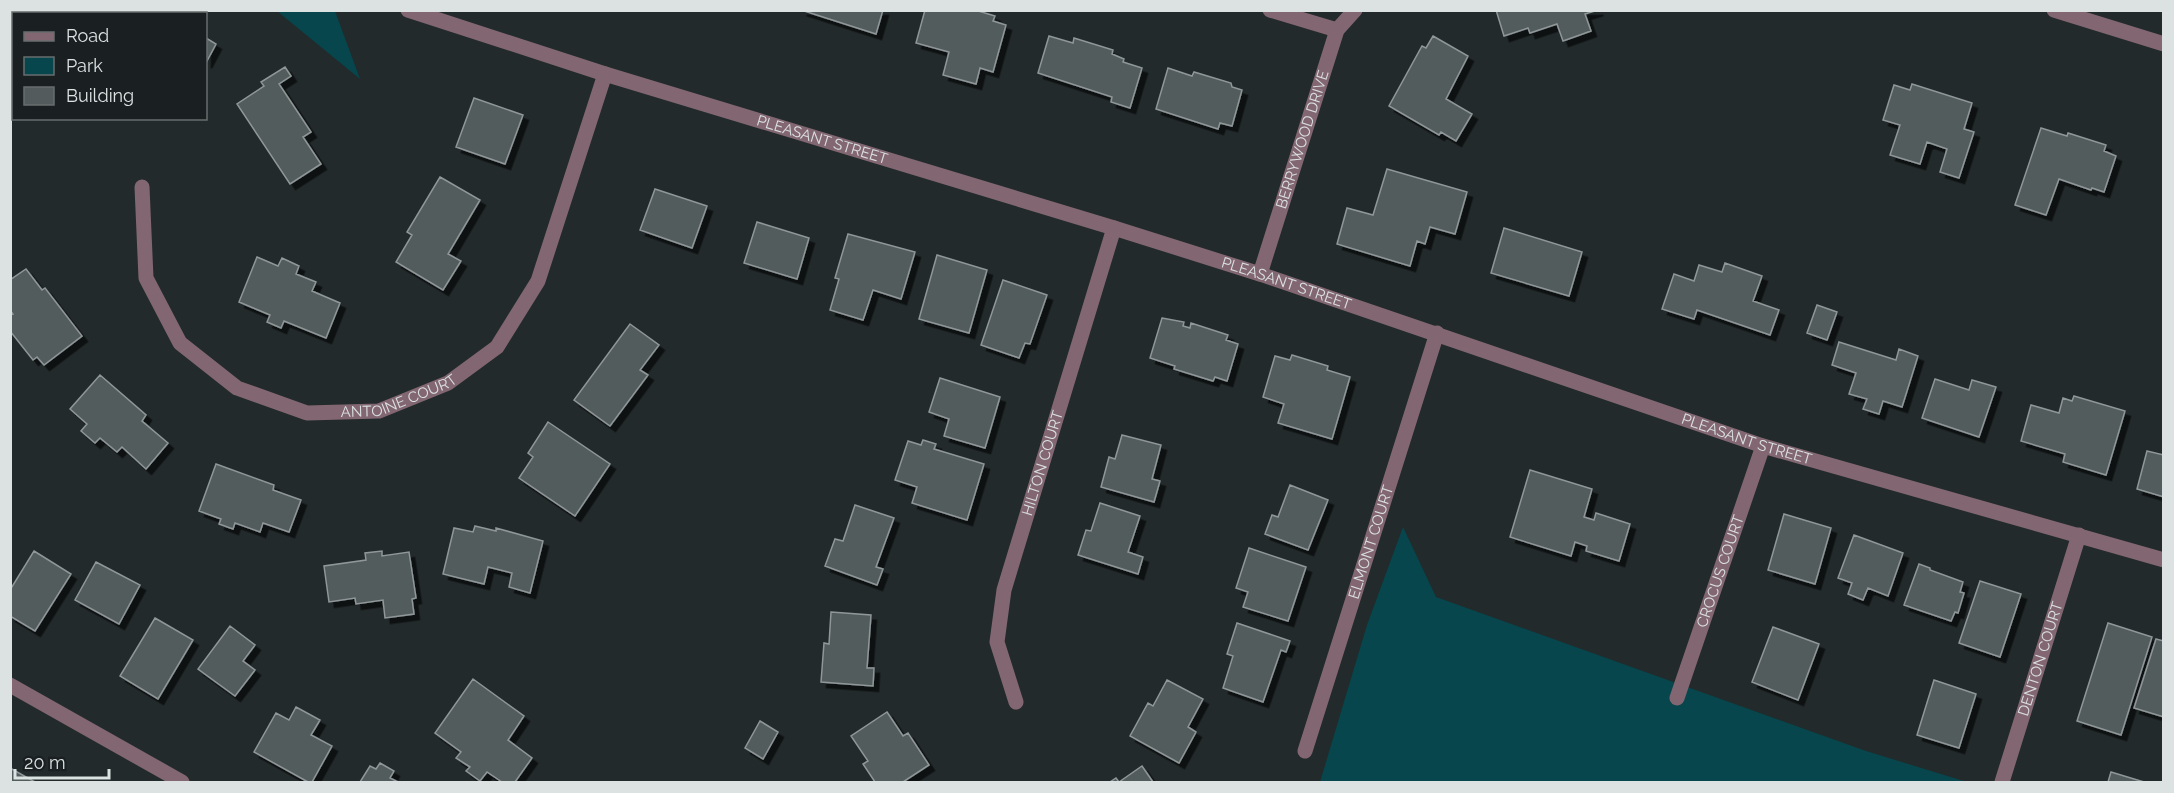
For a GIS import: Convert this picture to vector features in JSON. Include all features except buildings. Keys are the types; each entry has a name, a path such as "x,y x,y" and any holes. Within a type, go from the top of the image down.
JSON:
{"street":[{"name":"PLEASANT STREET","path":"408,10 605,74 1260,274 1763,446 2163,560"},
{"path":"1270,10 1337,30"},
{"name":"BERRYWOOD DRIVE","path":"1260,274 1337,30 1355,10"},
{"path":"2054,10 2163,44"},
{"name":"ANTOINE COURT","path":"142,187 146,278 180,343 237,388 307,413 379,411 448,383 497,347 538,281 605,74"},
{"name":"HILTON COURT","path":"1016,702 997,642 1004,590 1114,228"},
{"name":"ELMONT COURT","path":"1305,751 1437,333"},
{"name":"CROCUS COURT","path":"1677,698 1763,446"},
{"name":"DENTON COURT","path":"2002,783 2079,535"},
{"path":"10,685 182,783"}],"green space":[{"path":"277,11 335,11 360,79"},
{"path":"1403,527 1436,597 1866,751 1967,782 1320,782 1367,625"}]}
